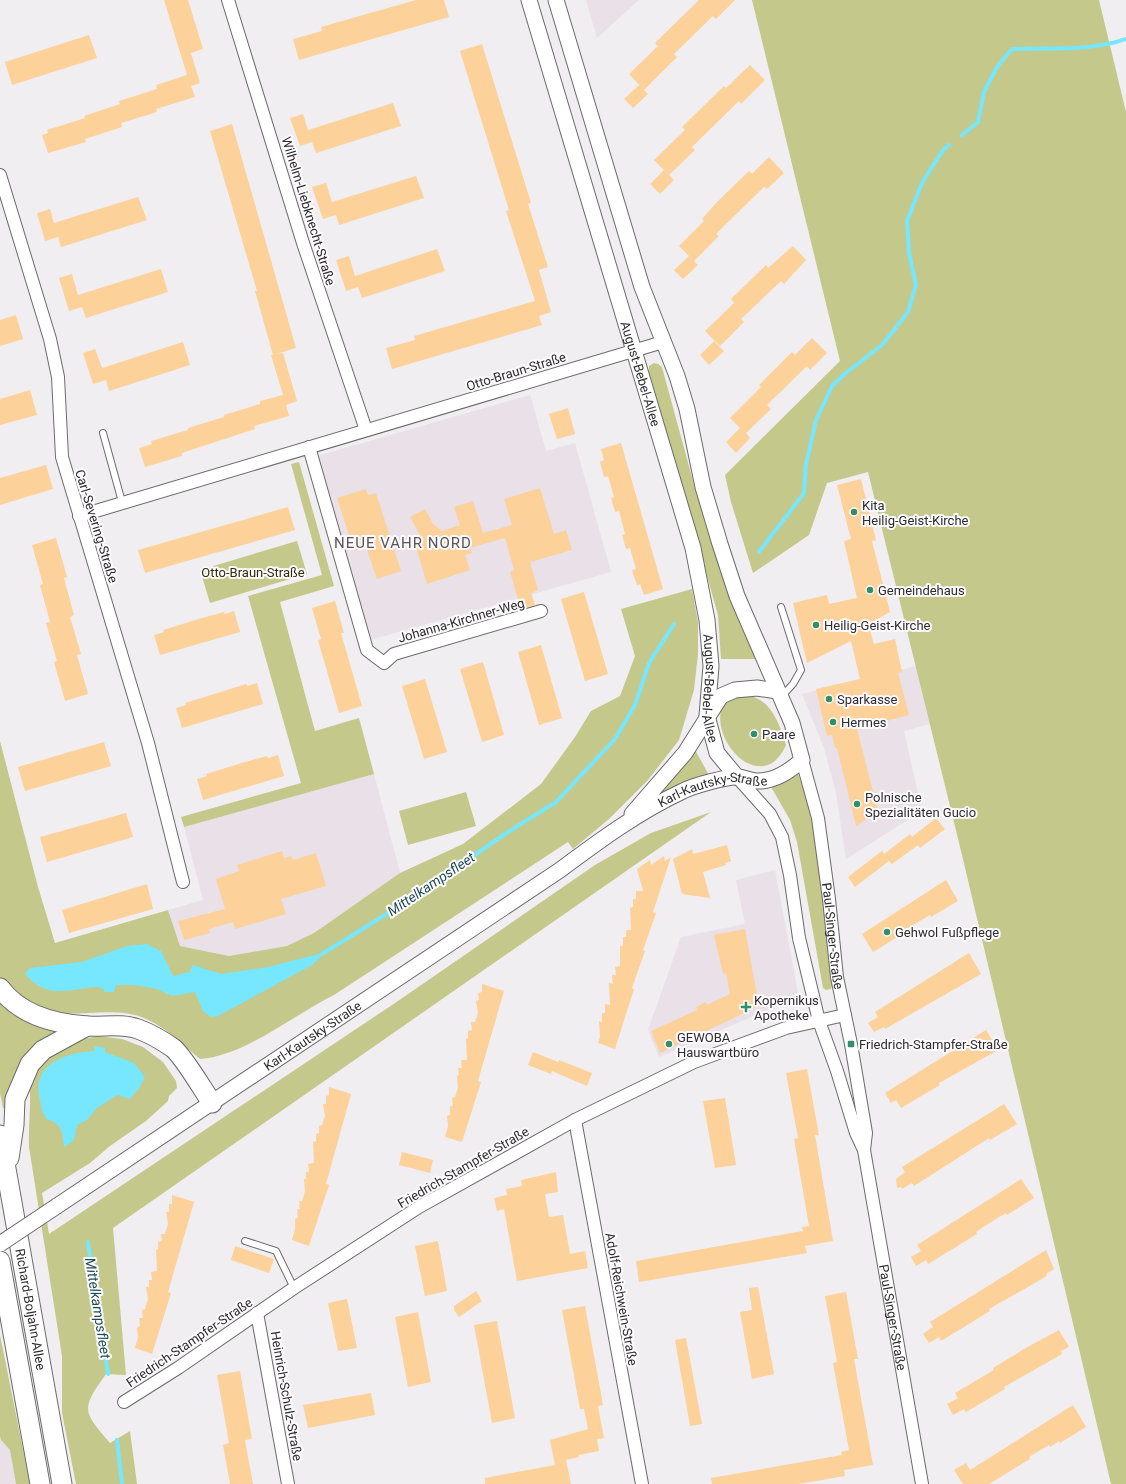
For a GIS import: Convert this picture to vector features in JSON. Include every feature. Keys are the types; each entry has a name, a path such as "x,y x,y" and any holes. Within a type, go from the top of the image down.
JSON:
{"main road":[{"path":"0,988 15,1003 32,1015 87,1026 113,1025 138,1029 174,1049 212,1103"},
{"path":"7,1171 14,1125 15,1099 30,1064 43,1050 87,1026"},
{"name":"Richard-Boljahn-Allee","path":"0,1135 62,1484"},
{"name":"Richard-Boljahn-Allee","path":"0,1261 40,1484"}],"street":[{"name":"Wilhelm-Liebknecht-Straße","path":"228,0 303,244 366,430"},
{"name":"August-Bebel-Allee","path":"529,0 693,548 706,613 711,666 707,716 717,753"},
{"name":"August-Bebel-Allee","path":"556,0 642,287 677,376 687,409 703,487 722,552 737,596 792,723"},
{"name":"Carl-Severing-Straße","path":"0,175 50,339 58,377 62,456 148,744 183,882"},
{"name":"Otto-Braun-Straße","path":"79,516 663,342"},
{"name":"Johanna-Kirchner-Weg","path":"308,447 367,650 384,663 394,654 541,611"},
{"name":"Karl-Kautsky-Straße","path":"623,824 647,799 685,753 721,696 735,690 757,688 779,694"},
{"name":"Paul-Singer-Straße","path":"792,723 818,818 829,899 837,977 866,1133 864,1150"},
{"name":"Paul-Singer-Straße","path":"717,753 770,814 782,837 790,875 798,938 820,1022 856,1133 864,1150 922,1484"},
{"name":"Karl-Kautsky-Straße","path":"0,1244 560,870 623,824 683,791 703,784 738,777 758,781 776,778 794,767 802,760"},
{"name":"Friedrich-Stampfer-Straße","path":"124,1402 178,1368 294,1288 419,1207 575,1120 694,1062 786,1028 820,1022 845,1015"},
{"name":"Adolf-Reichwein-Straße","path":"575,1120 642,1484"},
{"name":"Heinrich-Schulz-Straße","path":"258,1313 288,1484"}],"lane":[{"path":"103,433 122,502"},
{"path":"779,694 793,684 801,670 781,607"},
{"path":"245,1241 276,1251 294,1288"}],"shaded area":[{"path":"586,0 639,0 597,38"},
{"path":"530,395 546,451 575,443 611,572 370,640 317,456"},
{"path":"916,666 930,724 904,731 922,811 846,859 836,793 824,748 802,694"},
{"path":"374,774 400,873 314,933 287,946 229,956 180,946 168,910 203,900 184,827"},
{"path":"775,870 798,993 788,1001 659,1057 648,1030 681,937 745,924 736,880"},
{"path":"0,1436 1,1440 10,1450 16,1484 0,1484"}],"green space":[{"path":"752,0 1099,0 1126,112 1126,1484 1111,1484 962,855 868,472 827,483 809,535 753,573 731,502 725,475 840,361"},
{"path":"654,363 662,367 696,492 728,593 756,659 721,659 718,615 649,372 649,366"},
{"path":"299,462 334,586 280,602 315,731 359,718 374,774 184,827 181,817 301,783 248,596 322,575 291,464"},
{"name":"Otto-Braun-Straße","path":"297,541 307,574 210,603 200,570"},
{"path":"692,589 698,622 698,654 694,690 679,740 648,780 609,819 573,849 568,842 334,995 251,1043 234,1051 200,1059 170,1033 144,1018 135,1015 110,1012 72,1014 47,1012 31,1006 0,979 0,741 38,887 55,943 168,910 180,946 229,956 287,946 314,933 400,873 463,844 541,784 575,737 591,711 620,696 635,656 621,609"},
{"path":"740,695 759,699 766,704 776,718 780,727 786,745 777,759 765,766 754,765 742,760 732,750 725,738 721,724 721,710 727,699"},
{"path":"694,748 710,777 653,800 668,785"},
{"path":"797,771 809,804 821,875 828,952 833,984 831,989 826,990 823,988 797,842 790,820 770,785"},
{"path":"466,792 476,826 408,845 399,811"},
{"path":"711,812 113,1228 126,1375 106,1374 92,1395 88,1410 94,1424 110,1443 130,1431 137,1484 76,1484 62,1413 62,1356 29,1147 29,1076 41,1062 77,1040 98,1036 122,1039 143,1047 163,1062 176,1081 177,1088 169,1096 168,1101 146,1121 110,1146 90,1163 42,1193 49,1234 398,1001 595,865 651,833"},
{"path":"0,997 61,1034 6,1109 3,1108 0,1093"},
{"path":"0,1335 30,1484 16,1484 10,1450 1,1440 0,1436"}],"water":[{"path":"147,944 161,951 173,976 189,972 193,965 221,974 268,967 326,952 312,965 218,1016 211,1017 203,1011 195,992 172,996 157,989 134,985 116,985 114,992 104,992 104,989 99,987 68,991 53,991 39,986 25,974 30,968 82,962 127,946"},
{"path":"95,1046 105,1048 105,1052 134,1063 145,1077 139,1088 130,1099 117,1095 97,1108 87,1120 77,1125 74,1140 64,1147 62,1133 59,1127 54,1122 48,1120 42,1111 38,1085 46,1068 54,1062 73,1054 94,1051"}],"building":[{"path":"164,0 188,0 203,49 191,53 200,83 191,86 195,97 156,109 157,112 121,123 122,127 85,139 86,142 48,153 42,135 48,133 47,130 85,118 84,116 120,104 119,101 157,89 156,85 187,75"},
{"path":"416,0 444,0 449,17 299,60 293,39 322,31 321,27"},
{"path":"699,0 735,0 716,19 713,16 674,54 677,57 644,90 648,94 633,108 624,99 639,85 643,89 629,74 658,46 655,43"},
{"path":"89,35 97,58 12,85 5,62"},
{"path":"482,44 531,203 528,204 548,267 539,270 551,312 539,316 542,325 392,369 386,348 415,340 414,336 535,301 506,211 509,210 460,51"},
{"path":"750,65 765,80 741,104 739,101 692,147 695,150 669,175 654,160 685,130 682,127 724,86 726,88"},
{"path":"393,103 401,126 316,153 312,142 300,146 290,118 303,114 308,130"},
{"path":"232,124 296,348 273,355 255,291 257,291 210,131"},
{"path":"769,157 784,173 767,189 764,187 723,227 716,234 719,236 694,261 679,246 704,221 702,219 716,203 749,171 752,174"},
{"path":"664,170 674,180 660,194 650,184"},
{"path":"416,176 424,198 339,225 336,215 323,219 312,187 326,183 332,202"},
{"path":"138,197 147,220 61,247 58,237 45,241 37,213 50,209 54,223"},
{"path":"793,246 806,260 784,284 781,281 741,319 744,322 720,346 705,331 734,303 731,299 766,265 768,268"},
{"path":"437,249 445,271 362,298 358,287 346,291 336,260 349,256 355,276"},
{"path":"689,256 698,265 683,279 674,270"},
{"path":"161,269 168,292 86,318 82,307 69,311 59,278 72,274 78,295"},
{"path":"16,315 23,339 0,346 0,320"},
{"path":"812,338 827,353 810,370 807,366 767,405 771,409 746,433 750,438 736,453 726,442 740,428 730,418 761,387 759,385 792,352 795,355"},
{"path":"714,341 724,351 709,365 700,355"},
{"path":"183,342 190,365 109,391 106,380 93,384 83,353 95,349 102,368"},
{"path":"283,353 297,401 286,405 289,416 254,426 255,429 182,453 182,456 145,467 139,448 152,444 151,441 188,430 188,428 224,417 224,415 260,404 260,401 283,395 271,355"},
{"path":"30,390 37,415 0,425 0,399"},
{"path":"568,408 575,434 557,439 549,414"},
{"path":"621,443 663,589 644,595 640,584 637,585 632,570 636,569 630,548 626,549 622,535 625,534 619,511 615,512 611,498 614,497 608,476 604,477 600,462 604,460 601,449"},
{"path":"46,465 53,489 0,505 0,478"},
{"path":"861,479 876,540 872,541 890,612 868,624 874,644 895,639 902,672 898,673 909,715 857,729 878,811 856,826 837,748 835,748 832,735 827,736 816,689 860,679 851,641 807,663 793,603 827,595 829,604 857,598 844,541 851,539 837,485"},
{"path":"540,488 554,534 566,530 572,550 530,562 538,590 531,593 535,605 521,609 510,572 514,570 505,538 470,548 472,553 465,555 470,570 427,584 414,540 421,537 410,517 425,509 433,524 442,531 460,525 454,507 473,501 483,533 512,525 504,499"},
{"path":"366,489 368,495 376,493 401,571 377,579 366,547 354,551 337,498"},
{"path":"288,507 295,530 145,573 138,550"},
{"path":"56,538 67,577 64,578 74,615 70,617 81,654 77,655 88,694 65,701 54,662 57,661 46,623 50,622 40,585 43,584 32,545"},
{"path":"584,592 608,674 585,681 561,599"},
{"path":"335,601 344,633 341,633 362,706 339,713 318,640 321,639 312,608"},
{"path":"234,611 240,632 160,655 154,635 164,632 163,630 202,618"},
{"path":"541,645 562,718 539,725 518,652"},
{"path":"483,662 504,735 482,742 460,669"},
{"path":"425,679 447,752 424,759 402,686"},
{"path":"257,683 263,704 182,728 176,708 186,705 185,703 246,684 247,686"},
{"path":"104,742 111,766 25,791 18,767"},
{"path":"278,755 284,776 203,800 197,779 207,776 206,774 245,762 267,756 268,758"},
{"path":"126,813 133,837 47,862 40,837"},
{"path":"936,818 945,829 920,848 912,837"},
{"path":"910,834 918,845 892,864 889,861 855,887 848,877 882,851 884,854"},
{"path":"727,845 731,861 725,863 726,865 703,872 710,898 682,894 673,859 692,849 693,854"},
{"path":"282,851 284,858 291,856 293,860 316,853 326,886 281,899 286,914 235,929 233,922 209,929 210,933 184,940 178,921 225,909 216,879 239,871 237,865"},
{"path":"664,856 665,861 671,857 653,912 656,913 643,950 645,951 632,988 634,989 615,1049 598,1043 600,1037 599,1021 602,1022 602,1013 605,1013 605,1004 610,1005 609,983 613,984 612,975 616,975 615,967 620,966 620,946 623,946 623,937 626,937 626,930 631,930 630,908 633,907 633,899 636,899 636,891 643,891 637,869 650,860 651,865"},
{"path":"946,880 958,901 903,931 904,933 873,952 862,934"},
{"path":"147,884 153,909 69,933 62,910"},
{"path":"745,929 759,1006 660,1053 651,1031 697,1010 696,1007 706,1002 707,1005 730,994 726,973 723,974 714,935"},
{"path":"969,953 981,974 885,1029 884,1027 874,1032 868,1023 878,1017 875,1012"},
{"path":"482,984 504,991 478,1081 481,1082 462,1142 445,1137 448,1126 447,1116 450,1115 450,1106 453,1106 452,1098 455,1097 458,1088 458,1068 462,1068 461,1060 467,1060 466,1039 468,1038 468,1031 472,1030 471,1022 475,1022 478,1013 476,1001 479,1000 478,993 482,992"},
{"path":"986,1030 998,1050 939,1083 940,1085 901,1108 896,1100 891,1103 885,1093"},
{"path":"533,1052 592,1073 587,1086 552,1071 551,1074 528,1065"},
{"path":"807,1069 819,1135 815,1135 833,1241 805,1246 807,1253 639,1282 636,1261 803,1231 802,1227 809,1226 794,1139 798,1138 786,1073"},
{"path":"329,1087 351,1094 326,1184 329,1185 309,1246 292,1240 295,1229 295,1219 298,1218 297,1209 300,1209 299,1201 302,1201 305,1191 304,1179 306,1179 306,1172 309,1172 308,1164 314,1163 313,1142 316,1141 316,1134 319,1133 319,1126 322,1125 325,1116 323,1104 326,1104 326,1096 329,1095"},
{"path":"725,1098 736,1165 715,1168 703,1101"},
{"path":"1004,1104 1017,1124 990,1140 989,1138 914,1186 912,1183 902,1189 901,1187 897,1188 896,1179 905,1172 902,1167"},
{"path":"402,1152 433,1160 430,1173 399,1165"},
{"path":"556,1172 558,1192 545,1194 549,1217 563,1215 570,1254 585,1251 588,1268 517,1281 504,1209 497,1211 494,1198 507,1195 506,1189 522,1186 521,1180"},
{"path":"1021,1179 1034,1198 1007,1215 1006,1213 994,1220 976,1232 977,1234 928,1264 926,1260 916,1266 911,1257 921,1251 917,1245"},
{"path":"172,1195 194,1202 168,1292 171,1293 152,1354 135,1348 138,1337 137,1328 140,1326 139,1318 143,1318 142,1310 145,1309 148,1299 146,1287 149,1287 149,1280 152,1280 151,1272 157,1271 156,1250 158,1249 158,1242 162,1241 161,1234 165,1234 168,1224 166,1212 169,1212 169,1204 172,1204"},
{"path":"438,1241 447,1291 425,1296 415,1246"},
{"path":"235,1246 274,1259 269,1273 231,1260"},
{"path":"1046,1250 1054,1269 1046,1274 1047,1276 989,1309 990,1311 941,1341 939,1337 929,1343 923,1334 933,1327 930,1322"},
{"path":"758,1287 774,1374 752,1379 740,1312 752,1310 749,1288"},
{"path":"476,1291 482,1301 459,1317 454,1310 454,1306"},
{"path":"846,1292 858,1359 854,1359 873,1465 844,1470 845,1476 799,1484 712,1484 711,1478 842,1455 841,1452 849,1450 833,1363 837,1362 825,1296"},
{"path":"347,1299 357,1348 338,1351 328,1303"},
{"path":"585,1306 603,1405 598,1406 604,1438 597,1439 599,1451 579,1455 579,1457 566,1460 571,1484 485,1484 485,1478 555,1465 550,1440 588,1429 584,1409 580,1409 562,1310"},
{"path":"418,1312 431,1382 408,1387 395,1317"},
{"path":"497,1321 515,1418 492,1423 474,1325"},
{"path":"1059,1330 1069,1347 1061,1351 1062,1354 1004,1387 1005,1389 966,1412 964,1409 953,1415 947,1404 958,1398 955,1393 994,1370 993,1368 1024,1349"},
{"path":"686,1338 702,1424 690,1426 675,1340"},
{"path":"240,1371 252,1439 245,1440 253,1484 230,1484 223,1445 229,1443 217,1375"},
{"path":"371,1393 375,1415 308,1428 303,1405"},
{"path":"1073,1405 1086,1427 1060,1443 1059,1441 1050,1447 1049,1445 1029,1457 1030,1459 989,1484 963,1484 954,1470 966,1463 970,1470"}],"waterway":[{"name":"Mittelkampsfleet","path":"962,135 978,122 984,92 997,67 1012,49 1098,46 1126,39"},
{"name":"Mittelkampsfleet","path":"759,552 804,493 806,464 816,420 832,386 847,372 882,345 908,312 916,285 909,253 907,221 922,183 943,150 949,145"},
{"name":"Mittelkampsfleet","path":"322,954 419,894 502,836 556,802 615,739 635,705 649,663 674,624"},
{"name":"Mittelkampsfleet","path":"88,1242 108,1374"},
{"name":"Mittelkampsfleet","path":"117,1440 122,1484"}],"place":[{"name":"Kita Heilig-Geist-Kirche","path":"854,512"},
{"name":"Gemeindehaus","path":"870,590"},
{"name":"Heilig-Geist-Kirche","path":"816,625"},
{"name":"Sparkasse","path":"829,699"},
{"name":"Hermes","path":"833,722"},
{"name":"Paare","path":"754,734"},
{"name":"Polnische Spezialitäten Gucio","path":"857,804"},
{"name":"Gehwol Fußpflege","path":"887,932"},
{"name":"Kopernikus Apotheke","path":"746,1007"},
{"name":"GEWOBA Hauswartbüro","path":"669,1044"},
{"name":"Friedrich-Stampfer-Straße","path":"851,1044"}],"district":[{"name":"NEUE VAHR NORD","path":"403,543"}]}
